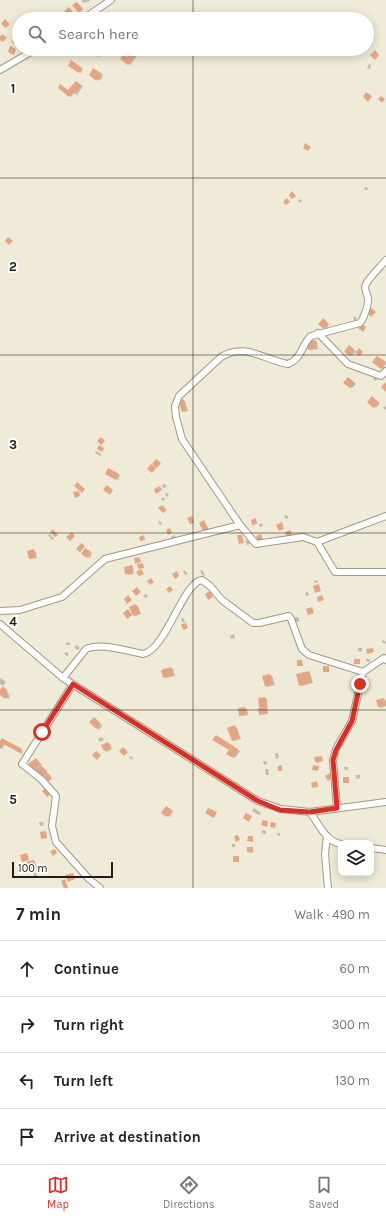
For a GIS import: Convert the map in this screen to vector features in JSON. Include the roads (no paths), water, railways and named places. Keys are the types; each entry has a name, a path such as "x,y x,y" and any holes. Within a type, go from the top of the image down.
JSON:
{"street":[{"path":"94,12 111,0"},
{"path":"0,70 24,56"},
{"path":"386,260 366,284 365,290 368,304 365,309 363,320 360,323 310,336 296,360 288,364 243,350 227,353 220,357 179,396 175,406 176,417 182,439 240,525 256,544 303,537 317,542 335,572 386,572"},
{"path":"318,334 348,364 381,376 386,371"},
{"path":"317,542 386,516"},
{"path":"0,611 20,610 62,597 105,560 240,525"},
{"path":"63,678 86,649 91,647 101,646 143,654 148,653 162,637 187,593 196,582 200,580 210,586 222,600 253,623 259,624 289,616 305,653 363,672"},
{"path":"0,624 63,678 258,801 280,810 310,812 386,802"},
{"path":"337,808 333,760 336,750 352,721 363,672 384,658 386,660"},
{"path":"73,684 22,764 42,780 56,796 52,826 56,842 89,879 100,888"},
{"path":"310,812 327,836 338,843"},
{"path":"327,836 324,854 328,888"},
{"path":"374,848 386,850"}]}
